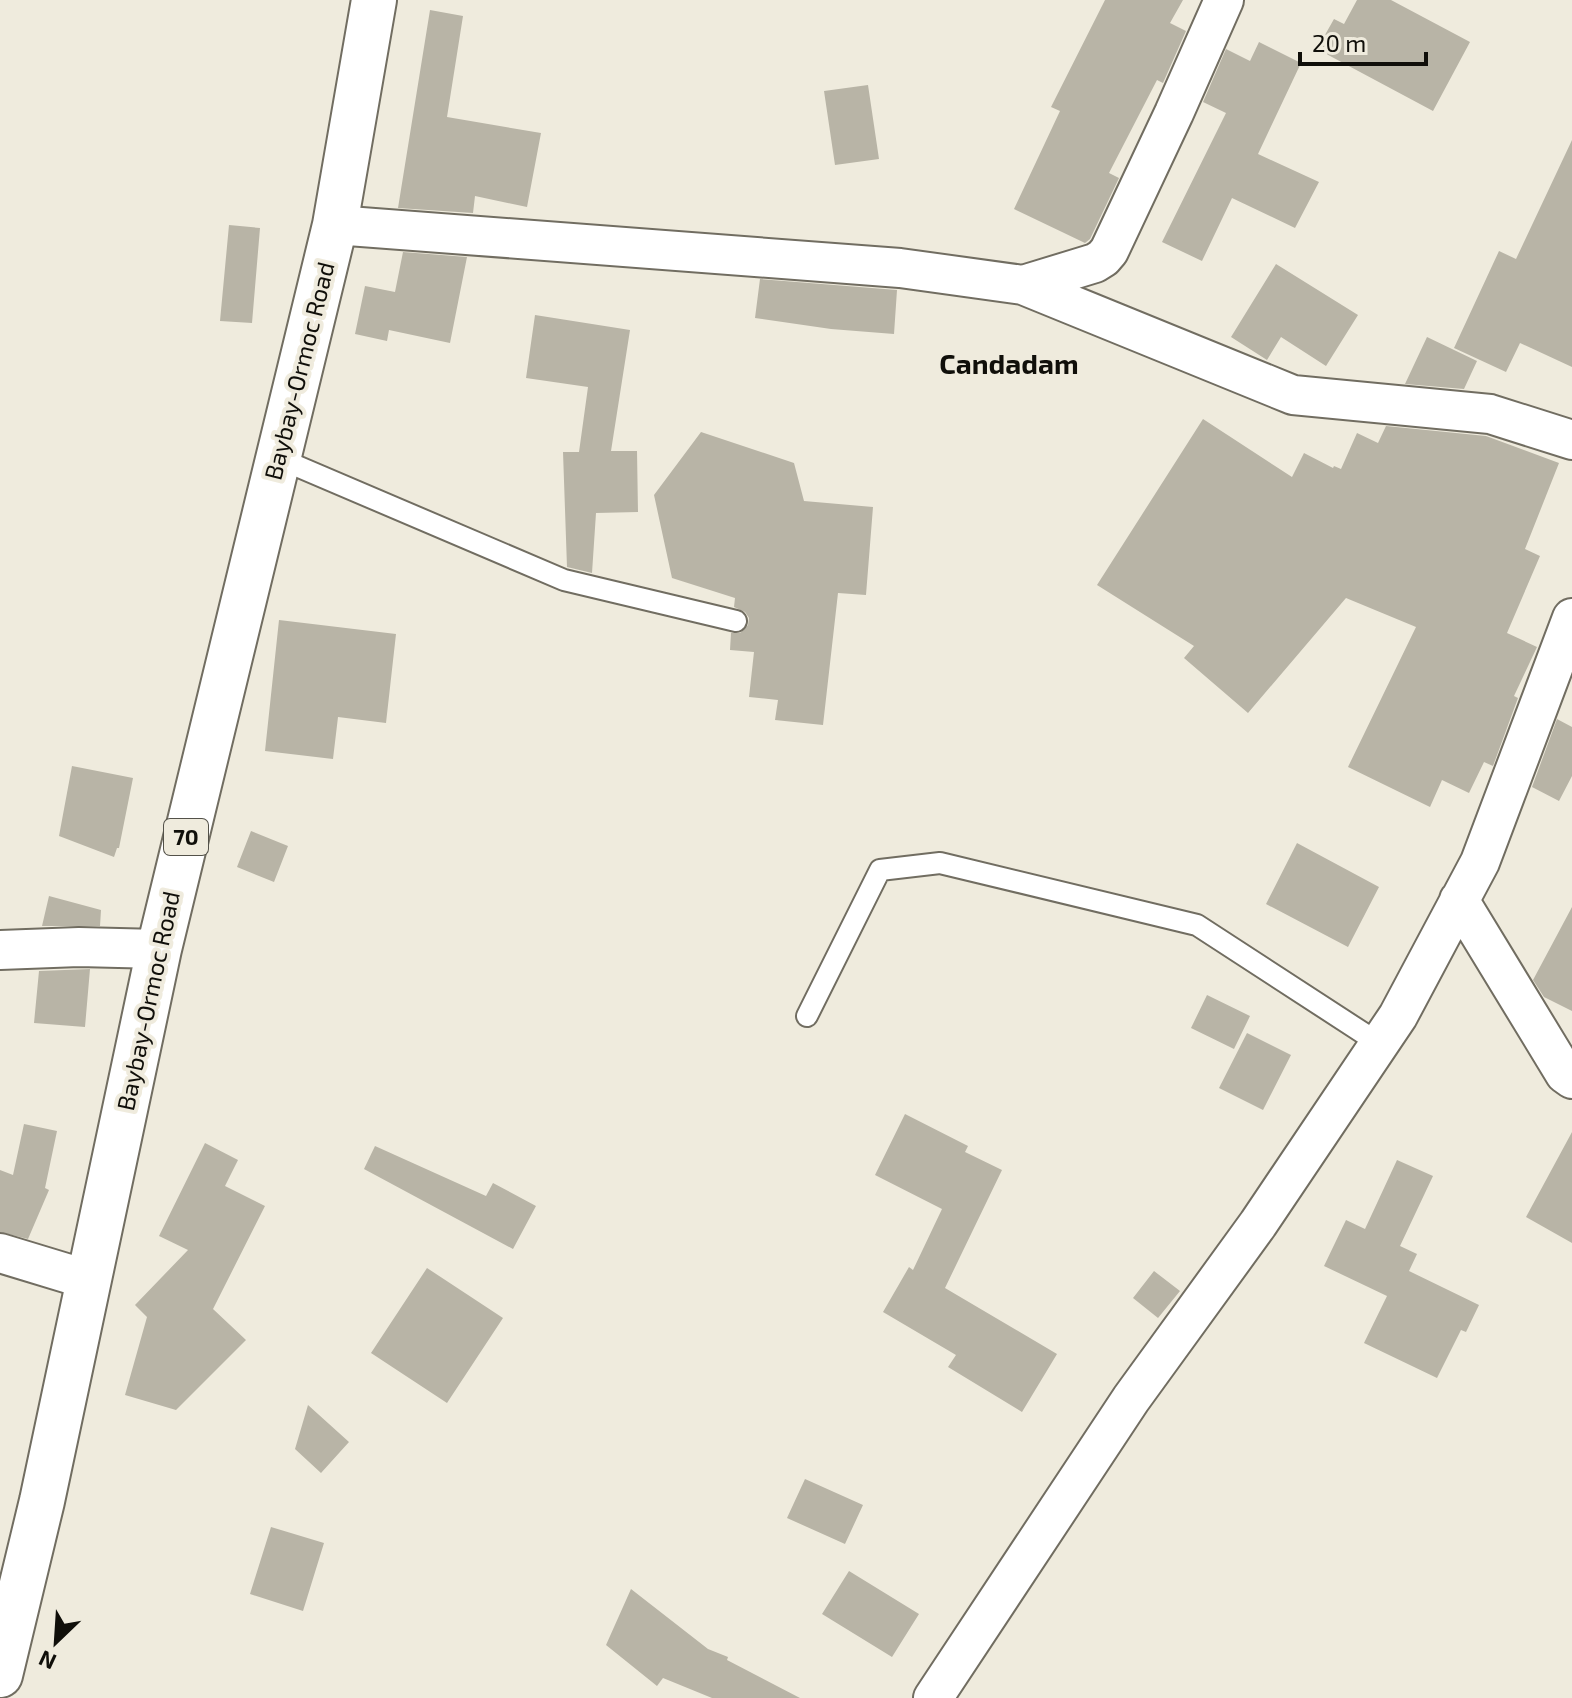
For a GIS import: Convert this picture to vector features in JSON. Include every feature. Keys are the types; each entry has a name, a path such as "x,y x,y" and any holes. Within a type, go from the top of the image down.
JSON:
{"highway":[{"name":"Baybay-Ormoc Road","path":"0,1675 42,1501 159,949 335,225 374,0"}],"street":[{"path":"1023,285 1095,263 1109,251 1224,0"},
{"path":"335,225 900,268 1023,285 1293,395 1490,414 1572,440"},
{"path":"933,1698 1131,1399 1258,1224 1398,1016 1480,862 1572,618"},
{"path":"1459,900 1565,1074 1572,1079"},
{"path":"0,950 79,947 159,949"},
{"path":"0,1253 89,1280"}],"lane":[{"path":"278,458 564,580 736,621"},
{"path":"807,1016 880,870 940,863 1197,925 1380,1044"}],"building":[{"path":"1105,0 1183,0 1170,23 1186,31 1163,83 1157,80 1109,173 1119,178 1090,239 1085,243 1014,209 1060,111 1051,107"},
{"path":"1357,0 1391,0 1470,42 1433,111 1317,49 1334,19 1344,24"},
{"path":"430,10 463,16 447,117 541,133 527,207 475,196 473,213 398,208"},
{"path":"1259,42 1301,63 1258,154 1319,182 1295,228 1232,198 1202,261 1162,242 1226,113 1203,102 1226,49 1250,61"},
{"path":"868,85 879,159 835,165 824,91"},
{"path":"1572,140 1572,367 1520,343 1506,372 1454,348 1499,251 1516,259"},
{"path":"229,225 260,228 252,323 220,321"},
{"path":"403,252 467,257 450,343 389,330 387,341 355,334 365,286 395,292"},
{"path":"1276,264 1358,315 1326,366 1281,337 1267,360 1231,337"},
{"path":"760,279 897,290 894,334 755,318"},
{"path":"535,315 630,330 611,451 637,451 638,512 596,513 592,573 567,567 563,452 579,452 588,387 526,378"},
{"path":"1427,337 1477,361 1464,389 1405,384"},
{"path":"1203,419 1292,477 1304,453 1341,469 1357,433 1378,443 1386,426 1486,436 1559,463 1525,549 1540,556 1507,633 1537,647 1514,696 1518,698 1493,766 1484,762 1469,793 1442,780 1430,807 1348,767 1416,627 1346,598 1248,713 1184,658 1194,646 1097,585"},
{"path":"701,432 794,463 804,501 873,507 866,595 838,593 823,725 775,720 778,700 749,697 754,652 730,650 731,633 740,633 748,625 749,618 745,612 734,607 735,598 672,578 654,495"},
{"path":"279,620 396,634 386,723 338,717 333,759 265,751"},
{"path":"1557,719 1572,727 1572,776 1559,801 1532,787"},
{"path":"72,766 133,778 119,848 114,857 59,836"},
{"path":"251,831 288,846 274,882 237,867"},
{"path":"1297,843 1379,887 1348,947 1266,904"},
{"path":"49,896 101,910 100,926 42,926"},
{"path":"1572,907 1572,1011 1544,997 1533,980"},
{"path":"90,969 85,1027 34,1023 39,971"},
{"path":"1207,995 1250,1016 1234,1049 1191,1028"},
{"path":"1247,1033 1291,1055 1263,1110 1219,1088"},
{"path":"905,1114 968,1146 965,1152 1002,1170 945,1288 1057,1354 1022,1412 948,1367 956,1355 883,1312 909,1267 913,1270 942,1209 875,1175"},
{"path":"24,1124 57,1131 45,1188 49,1190 28,1239 0,1232 0,1170 13,1175"},
{"path":"1572,1132 1572,1243 1526,1217"},
{"path":"205,1143 238,1160 225,1186 265,1206 213,1309 246,1340 176,1410 125,1395 147,1317 135,1305 188,1250 159,1236"},
{"path":"375,1146 486,1196 493,1183 536,1206 513,1249 364,1169"},
{"path":"1397,1160 1433,1176 1400,1246 1417,1254 1409,1271 1479,1305 1466,1332 1461,1330 1437,1378 1364,1343 1387,1296 1324,1266 1346,1220 1365,1229"},
{"path":"427,1268 503,1318 447,1403 371,1353"},
{"path":"1154,1271 1180,1291 1158,1318 1133,1298"},
{"path":"308,1405 349,1442 321,1473 295,1449"},
{"path":"805,1479 863,1505 845,1544 787,1518"},
{"path":"271,1527 324,1543 303,1611 250,1594"},
{"path":"849,1571 919,1614 892,1657 822,1614"},
{"path":"631,1589 708,1649 800,1698 712,1698 663,1678 657,1686 606,1645"}],"district":[{"name":"Candadam","path":"1009,364"}]}
